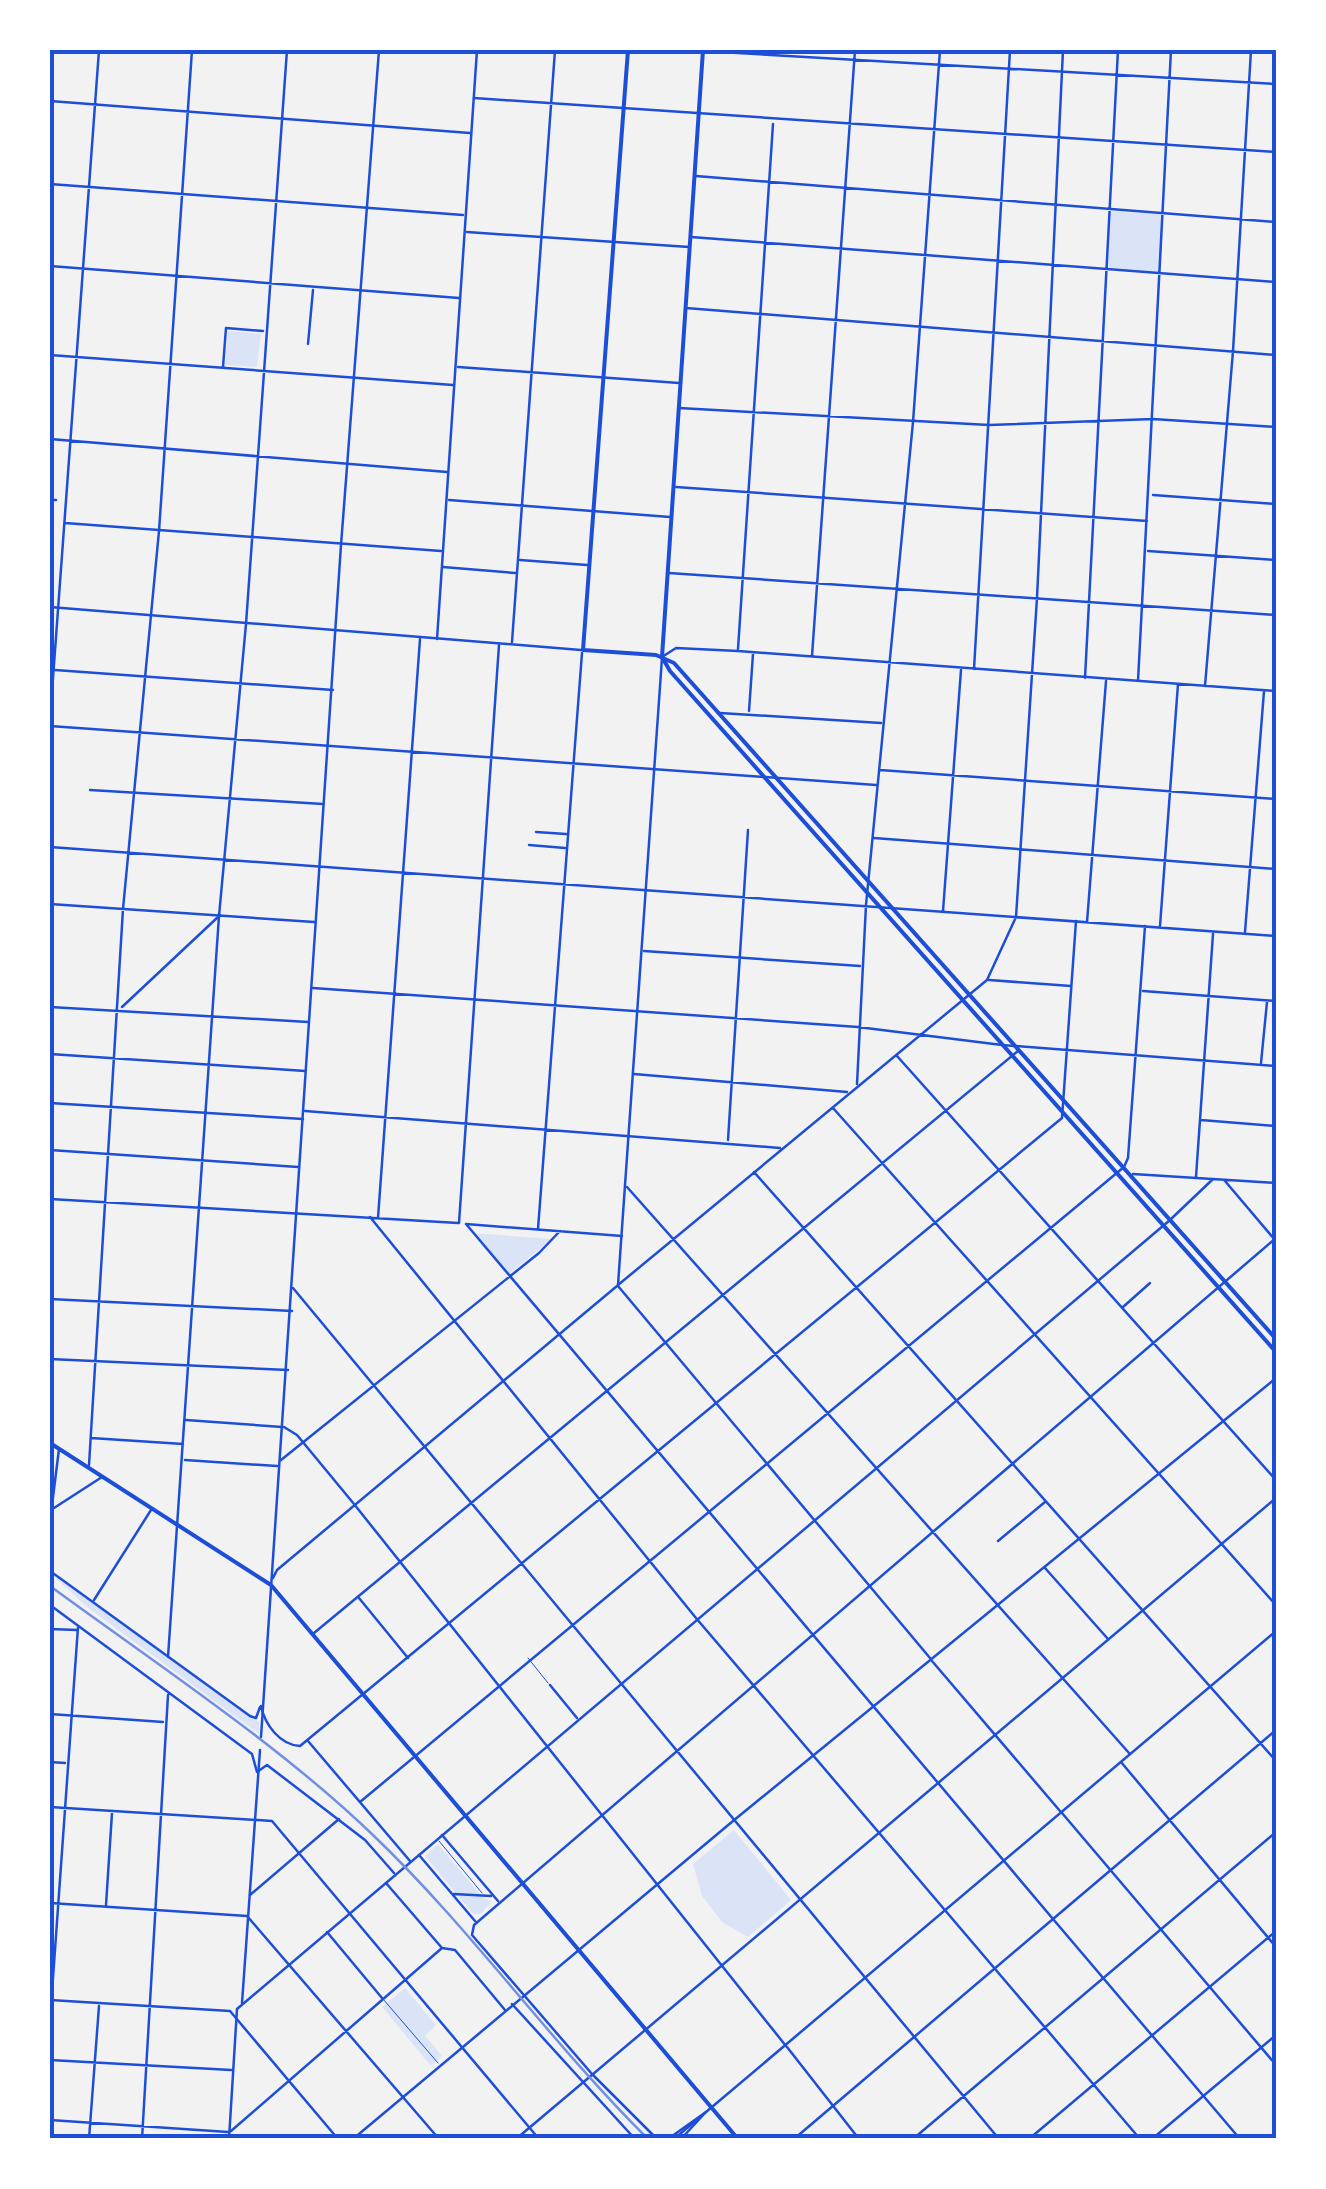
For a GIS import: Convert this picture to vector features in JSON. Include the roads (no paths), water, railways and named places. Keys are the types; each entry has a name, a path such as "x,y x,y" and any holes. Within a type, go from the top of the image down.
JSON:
{"main road":[{"path":"628,50 583,650 662,657 674,663 1276,1339"},
{"path":"703,50 662,657 1276,1352"},
{"path":"50,1443 271,1584 738,2139"}],"street":[{"path":"50,719 99,50"},
{"path":"89,1468 124,909 159,531 192,50"},
{"path":"168,1657 219,916 246,624 286,50"},
{"path":"261,1736 340,545 379,50"},
{"path":"437,639 476,50"},
{"path":"512,645 555,50"},
{"path":"703,50 1276,84"},
{"path":"812,658 855,50"},
{"path":"857,1086 866,905 913,422 940,50"},
{"path":"974,670 1010,50"},
{"path":"271,1584 277,1570 354,1504 987,980 1016,917 1037,598 1063,50"},
{"path":"1085,678 1118,50"},
{"path":"1138,681 1172,50"},
{"path":"1204,686 1232,351 1250,50"},
{"path":"473,98 1276,152"},
{"path":"50,101 470,133"},
{"path":"738,651 773,120"},
{"path":"695,176 1276,222"},
{"path":"50,184 465,216"},
{"path":"464,232 690,248"},
{"path":"691,237 1276,282"},
{"path":"50,266 459,298"},
{"path":"308,344 313,288"},
{"path":"686,308 1276,355"},
{"path":"224,367 226,328 265,331"},
{"path":"50,356 454,386"},
{"path":"456,366 681,383"},
{"path":"679,408 988,425 1153,419 1276,428"},
{"path":"50,439 448,472"},
{"path":"674,487 1149,521"},
{"path":"1150,494 1276,504"},
{"path":"50,500 56,500"},
{"path":"446,500 672,517"},
{"path":"65,523 443,551"},
{"path":"1148,550 1276,560"},
{"path":"519,560 590,565"},
{"path":"442,567 518,573"},
{"path":"668,572 1276,615"},
{"path":"50,607 583,650 538,1229"},
{"path":"378,1218 420,637"},
{"path":"459,1223 499,644"},
{"path":"1276,692 738,651 676,648 662,657 618,1285 812,1521 1276,2065"},
{"path":"749,713 753,652"},
{"path":"943,911 961,668"},
{"path":"54,670 333,690"},
{"path":"1087,922 1106,679"},
{"path":"1160,927 1178,684"},
{"path":"1244,933 1264,690"},
{"path":"718,713 883,723"},
{"path":"50,726 878,786"},
{"path":"880,770 1276,798"},
{"path":"90,790 325,804"},
{"path":"728,1141 748,830"},
{"path":"536,832 568,834"},
{"path":"874,838 1276,869"},
{"path":"529,845 567,848"},
{"path":"50,847 1276,936"},
{"path":"50,904 316,922"},
{"path":"119,1010 219,916"},
{"path":"261,1706 268,1726 292,1746 300,1746 1064,1115 1076,922"},
{"path":"360,1802 528,1658 1124,1167 1145,926"},
{"path":"1196,1177 1213,932"},
{"path":"642,951 862,966"},
{"path":"987,980 1072,986"},
{"path":"312,988 858,1027 1019,1048 1276,1066"},
{"path":"1141,991 1276,1001"},
{"path":"1261,1065 1267,1000"},
{"path":"50,1007 309,1022"},
{"path":"314,1633 806,1230 1019,1048"},
{"path":"50,1054 306,1071"},
{"path":"895,1054 1276,1480"},
{"path":"634,1074 848,1092"},
{"path":"50,1103 303,1119"},
{"path":"832,1107 1276,1605"},
{"path":"304,1111 728,1141 782,1149"},
{"path":"1200,1120 1276,1126"},
{"path":"50,1150 300,1167"},
{"path":"754,1172 1276,1761"},
{"path":"1131,1175 1276,1183"},
{"path":"229,2139 235,2014 242,2004 1208,1188 1212,1178"},
{"path":"656,2139 592,2074 472,1935 476,1922 1276,1240 1225,1180"},
{"path":"626,1187 1000,1602 1129,1753"},
{"path":"50,1199 622,1236"},
{"path":"370,1217 696,1618 1140,2139"},
{"path":"466,1224 556,1336 1240,2139"},
{"path":"183,1460 280,1463 508,1278 560,1231"},
{"path":"1122,1308 1150,1283"},
{"path":"292,1288 1000,2139"},
{"path":"50,1299 292,1311"},
{"path":"50,1359 288,1370"},
{"path":"353,2139 930,1658 1276,1378"},
{"path":"186,1420 283,1427 303,1442 659,1883 859,2139"},
{"path":"91,1438 184,1444"},
{"path":"50,1520 59,1448"},
{"path":"51,1510 103,1476"},
{"path":"516,2139 1276,1498"},
{"path":"998,1541 1046,1502"},
{"path":"93,1602 152,1508"},
{"path":"1044,1566 1108,1639"},
{"path":"50,1571 250,1716 257,1716 261,1706"},
{"path":"358,1597 408,1658"},
{"path":"50,1605 252,1754 258,1772"},
{"path":"50,1629 78,1628"},
{"path":"50,2020 78,1628"},
{"path":"671,2139 1276,1631"},
{"path":"528,1658 578,1719"},
{"path":"142,2139 168,1694"},
{"path":"50,1714 166,1722"},
{"path":"794,2139 1276,1730"},
{"path":"307,1740 410,1861"},
{"path":"242,2004 260,1750"},
{"path":"1121,1761 1276,1947"},
{"path":"50,1762 67,1763"},
{"path":"258,1772 269,1766 339,1819 395,1874"},
{"path":"50,1806 272,1821 539,2139"},
{"path":"106,1906 112,1811"},
{"path":"249,1896 339,1819"},
{"path":"913,2139 1276,1832"},
{"path":"442,1835 499,1902"},
{"path":"437,1838 484,1896"},
{"path":"419,1854 476,1922"},
{"path":"386,1882 442,1948 455,1950 505,2010"},
{"path":"453,1894 494,1896"},
{"path":"50,1903 247,1916 439,2139"},
{"path":"1029,2139 1276,1931"},
{"path":"327,1932 440,2065"},
{"path":"230,2132 442,1948"},
{"path":"51,2000 235,2014 338,2139"},
{"path":"90,2139 100,2004"},
{"path":"512,2004 636,2139"},
{"path":"1152,2139 1276,2034"},
{"path":"50,2060 232,2070"},
{"path":"681,2139 706,2112"},
{"path":"50,2120 230,2132 236,2139"}],"railway":[{"path":"50,1586 258,1738 374,1836 445,1910 648,2139"}]}
